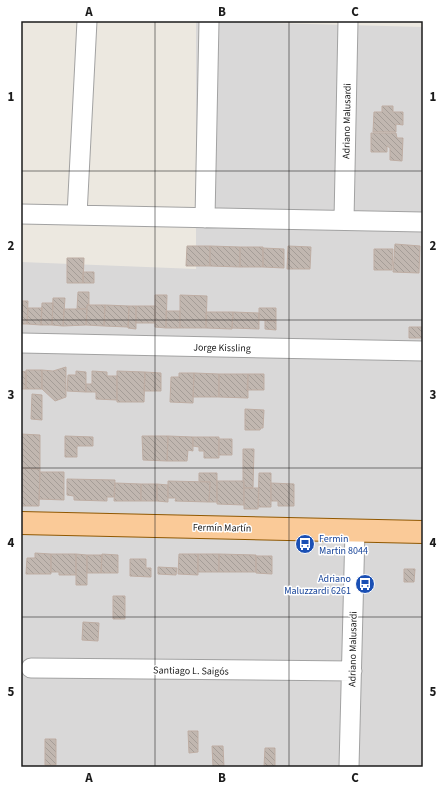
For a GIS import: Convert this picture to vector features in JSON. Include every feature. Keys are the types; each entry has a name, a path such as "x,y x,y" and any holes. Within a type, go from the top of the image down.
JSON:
{"main road":[{"name":"Fermín Martín","path":"21,523 423,532"}],"street":[{"path":"77,215 87,21"},
{"path":"206,218 209,21"},
{"name":"Adriano Malusardi","path":"344,220 348,21"},
{"path":"21,214 423,222"},
{"name":"Jorge Kissling","path":"21,343 423,351"},
{"name":"Adriano Malusardi","path":"349,767 355,530"},
{"name":"Santiago L. Saigós","path":"31,668 352,671"}],"shaded area":[{"path":"196,21 423,27 423,767 21,767 21,262 196,269"}],"building":[{"path":"382,106 393,106 393,112 403,112 403,125 396,124 396,132 373,132 374,112 382,112"},
{"path":"371,133 396,133 397,138 403,138 402,161 390,160 390,148 387,146 387,152 371,152"},
{"path":"395,244 420,246 419,273 393,272"},
{"path":"187,246 210,246 210,266 186,266"},
{"path":"210,246 240,247 240,267 210,266"},
{"path":"288,246 311,247 310,269 287,269"},
{"path":"240,247 263,247 263,267 240,267"},
{"path":"263,248 284,249 284,268 263,267"},
{"path":"374,249 393,249 392,270 374,270"},
{"path":"67,258 84,258 83,283 67,283"},
{"path":"83,272 94,272 94,283 83,283"},
{"path":"78,292 89,292 89,305 87,305 87,309 77,309"},
{"path":"155,295 167,295 166,328 155,327"},
{"path":"180,295 207,296 206,328 180,328"},
{"path":"53,298 65,298 63,326 52,325"},
{"path":"21,301 28,301 27,324 21,324"},
{"path":"42,303 53,303 52,325 41,325"},
{"path":"87,305 105,305 104,326 86,325"},
{"path":"105,305 129,306 128,327 104,326"},
{"path":"129,306 136,306 136,329 128,328"},
{"path":"136,306 155,306 155,323 136,323"},
{"path":"28,308 42,308 41,325 27,324"},
{"path":"259,308 276,308 276,321 259,320"},
{"path":"64,309 87,309 86,325 63,326"},
{"path":"166,311 180,311 180,328 166,328"},
{"path":"206,312 233,312 232,329 206,328"},
{"path":"233,312 259,313 259,329 232,328"},
{"path":"265,320 276,321 276,330 265,329"},
{"path":"409,327 422,327 423,338 409,338"},
{"path":"66,367 66,397 55,401 42,389 42,370 53,371"},
{"path":"26,370 42,370 42,389 26,389"},
{"path":"21,371 26,372 26,389 21,389"},
{"path":"76,371 86,372 86,392 67,391 68,375 76,375"},
{"path":"92,371 107,372 107,376 117,376 117,400 96,399 96,392 86,392 86,384 92,384"},
{"path":"117,371 145,372 144,402 117,402"},
{"path":"145,372 161,373 161,391 144,391"},
{"path":"179,373 194,373 193,403 170,402 171,377 179,377"},
{"path":"194,373 219,374 219,397 193,397"},
{"path":"219,374 248,374 248,398 219,397"},
{"path":"248,374 264,374 264,390 247,390"},
{"path":"32,394 42,395 42,420 31,419"},
{"path":"245,409 264,410 263,428 260,430 245,430"},
{"path":"21,434 40,435 40,469 21,468"},
{"path":"65,436 93,437 93,446 77,446 77,457 65,457"},
{"path":"142,436 168,436 167,461 143,460"},
{"path":"168,436 193,437 193,451 188,450 187,461 167,461"},
{"path":"193,437 219,437 219,458 204,458 204,451 199,451 199,447 193,446"},
{"path":"219,439 232,439 232,455 219,455"},
{"path":"243,449 254,449 253,488 244,488"},
{"path":"21,468 40,469 39,506 21,506"},
{"path":"40,472 64,472 64,500 39,499"},
{"path":"199,473 217,473 217,502 209,502 210,482 199,481"},
{"path":"259,473 271,473 271,507 258,507"},
{"path":"67,479 115,480 114,497 107,497 107,501 74,500 74,496 67,495"},
{"path":"168,481 210,482 209,502 175,501 176,498 168,498"},
{"path":"217,481 244,481 244,505 217,504"},
{"path":"115,483 141,484 141,501 114,501"},
{"path":"271,483 294,484 294,506 278,506 278,501 271,501"},
{"path":"141,484 157,484 157,501 141,501"},
{"path":"157,484 168,485 168,502 157,501"},
{"path":"244,488 259,488 258,509 244,509"},
{"path":"35,553 51,554 51,574 26,574 27,558 35,558"},
{"path":"51,554 76,554 76,575 59,575 59,572 51,572"},
{"path":"76,554 87,555 87,585 76,585"},
{"path":"102,554 118,555 118,573 101,573"},
{"path":"179,554 198,554 198,575 178,574"},
{"path":"198,554 219,554 219,572 198,572"},
{"path":"219,554 256,555 256,572 219,572"},
{"path":"87,555 102,555 101,573 87,573"},
{"path":"256,556 272,556 272,574 256,573"},
{"path":"130,559 146,559 146,568 151,568 151,577 130,576"},
{"path":"158,567 177,568 176,575 158,574"},
{"path":"404,569 415,569 414,582 404,582"},
{"path":"113,596 125,596 125,619 113,619"},
{"path":"83,622 99,623 98,641 82,640"},
{"path":"188,731 198,731 198,752 189,753"},
{"path":"45,739 56,739 56,765 45,765"},
{"path":"212,746 223,746 224,767 213,767"},
{"path":"265,748 275,748 275,767 264,767"}],"place":[{"name":"Fermin Martin 8044","path":"305,544"},
{"name":"Adriano Maluzzardi 6261","path":"365,584"}]}
